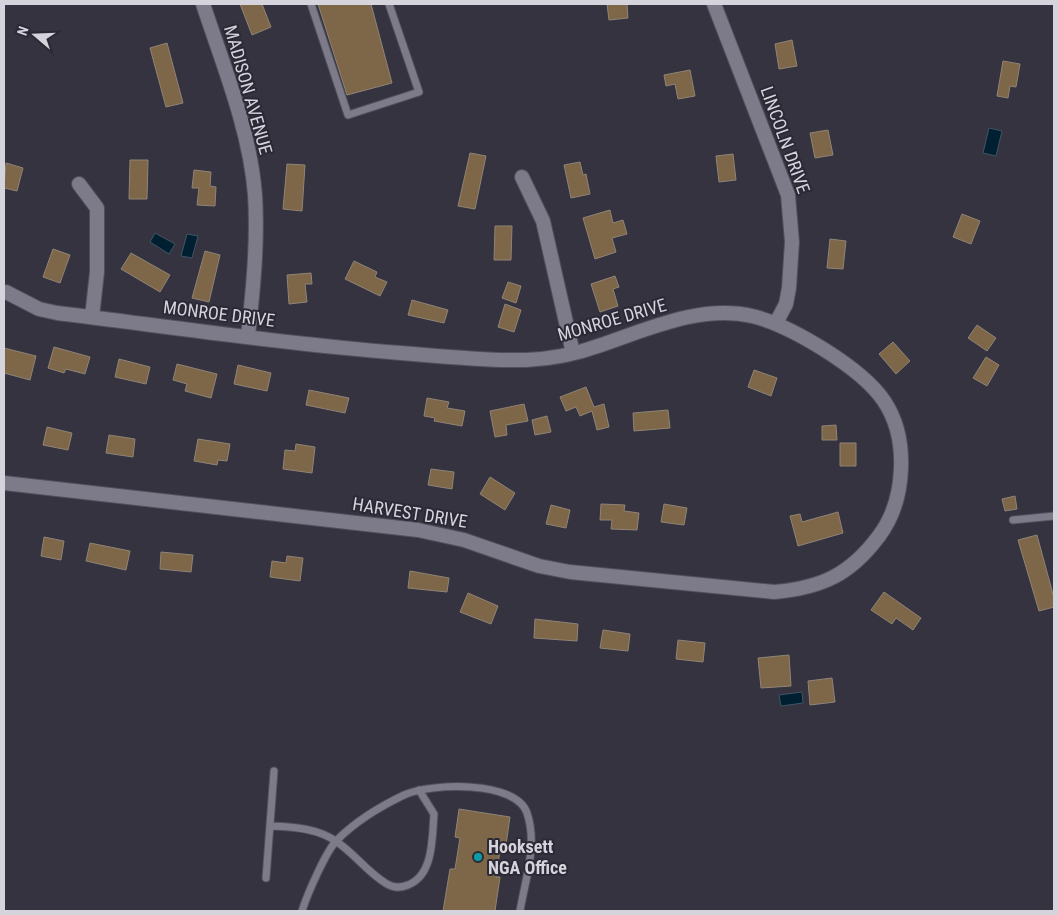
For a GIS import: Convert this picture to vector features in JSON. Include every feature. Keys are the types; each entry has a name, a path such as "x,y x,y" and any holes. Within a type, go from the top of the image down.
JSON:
{"street":[{"name":"MADISON AVENUE","path":"203,4 244,132 255,194 255,241 248,336"},
{"name":"LINCOLN DRIVE","path":"714,4 788,195 792,242 788,288 786,304 776,323"},
{"path":"522,178 543,221 573,353"},
{"path":"79,184 97,208 97,272 92,317"},
{"name":"MONROE DRIVE","path":"6,292 39,309 92,317 356,349 498,360 530,360 573,353 641,330 703,314 734,313 776,323 837,359 862,378 884,401 897,430 901,460 898,492 888,522 880,535 859,559 834,578"},
{"name":"HARVEST DRIVE","path":"4,482 418,530 464,540 539,566 570,572 774,592 805,589 834,578"}],"lane":[{"path":"311,4 348,115 419,92 389,4"},
{"path":"1012,520 1054,516"},
{"path":"266,878 274,771"},
{"path":"302,911 314,882 336,841 381,808 404,795 419,790 438,788 477,788 504,793 520,801 527,813 532,844 520,911"},
{"path":"271,826 300,828 336,841 387,885 401,888 416,882 425,870 430,850 434,814 419,790"}],"water":[{"path":"989,128 1002,131 996,156 983,153"},
{"path":"155,233 175,244 169,254 150,242"},
{"path":"187,234 198,236 192,258 181,256"},
{"path":"802,692 803,703 781,706 779,695"}],"building":[{"path":"240,4 262,4 271,27 252,35"},
{"path":"318,4 371,4 392,83 347,95"},
{"path":"607,4 627,4 628,18 609,20"},
{"path":"792,40 797,66 779,69 775,44"},
{"path":"167,43 183,103 166,107 150,48"},
{"path":"1003,61 1020,64 1016,87 1010,86 1008,98 997,96"},
{"path":"690,70 695,96 678,99 675,84 666,86 664,75"},
{"path":"828,130 833,155 815,158 810,133"},
{"path":"470,153 486,156 475,209 458,206"},
{"path":"733,154 736,180 719,182 716,156"},
{"path":"130,160 148,160 147,199 129,199"},
{"path":"580,162 583,175 586,174 590,194 571,198 564,165"},
{"path":"6,163 23,168 17,191 4,188"},
{"path":"287,164 305,165 302,211 283,209"},
{"path":"194,170 211,172 210,186 216,187 215,206 197,205 199,188 192,188"},
{"path":"610,210 613,223 623,220 627,234 612,238 616,252 595,259 583,218"},
{"path":"962,214 980,221 971,244 953,237"},
{"path":"495,226 512,226 511,260 494,260"},
{"path":"830,239 846,241 843,269 827,268"},
{"path":"53,249 70,255 60,283 43,277"},
{"path":"205,251 220,255 209,302 192,298"},
{"path":"131,253 170,275 160,292 121,269"},
{"path":"354,261 377,272 375,277 387,282 380,296 345,279"},
{"path":"311,273 312,284 305,284 307,302 289,304 287,275"},
{"path":"615,276 619,287 613,289 618,306 600,312 591,284"},
{"path":"508,282 521,286 516,303 502,298"},
{"path":"412,300 448,310 444,323 408,315"},
{"path":"505,304 521,310 514,332 498,327"},
{"path":"977,325 996,338 987,351 968,338"},
{"path":"893,342 910,361 896,374 879,354"},
{"path":"54,347 90,357 85,374 66,369 64,373 48,368"},
{"path":"4,348 36,356 30,380 4,373"},
{"path":"986,357 999,365 987,386 973,378"},
{"path":"119,359 150,367 146,384 115,377"},
{"path":"177,364 217,374 211,398 185,391 187,384 173,380"},
{"path":"238,365 271,373 267,391 234,384"},
{"path":"754,370 777,378 771,396 748,387"},
{"path":"586,387 594,407 604,404 609,427 597,430 592,411 580,416 576,407 566,411 560,397"},
{"path":"309,390 349,398 345,413 306,405"},
{"path":"427,398 449,402 447,408 465,411 462,426 434,421 435,418 424,416"},
{"path":"524,404 528,421 506,425 507,435 495,437 490,411"},
{"path":"668,410 670,428 634,431 633,413"},
{"path":"547,416 551,432 535,435 532,420"},
{"path":"836,425 837,440 822,440 822,426"},
{"path":"47,427 72,433 68,450 43,445"},
{"path":"109,435 135,439 133,457 106,453"},
{"path":"198,439 230,444 227,461 218,460 217,465 194,461"},
{"path":"840,443 856,443 856,466 840,466"},
{"path":"296,444 315,447 312,473 283,469 285,450 295,451"},
{"path":"431,469 454,472 452,489 428,485"},
{"path":"490,477 515,493 505,510 480,494"},
{"path":"1015,496 1017,509 1005,511 1002,499"},
{"path":"601,504 625,505 624,511 639,513 637,530 611,529 612,520 600,520"},
{"path":"664,504 687,508 684,525 661,522"},
{"path":"551,505 570,510 566,528 546,524"},
{"path":"838,512 843,533 798,546 790,516 800,514 802,522"},
{"path":"1037,535 1054,598 1054,607 1039,611 1018,540"},
{"path":"44,537 64,541 61,560 41,556"},
{"path":"90,543 130,551 126,570 86,561"},
{"path":"161,552 193,555 191,572 160,569"},
{"path":"287,556 303,558 300,581 270,577 272,561 286,563"},
{"path":"410,571 449,578 447,592 408,588"},
{"path":"884,592 921,618 913,630 896,618 892,624 871,610"},
{"path":"468,593 498,606 491,624 460,612"},
{"path":"535,619 578,624 577,641 534,638"},
{"path":"603,630 630,634 628,651 600,648"},
{"path":"678,640 705,643 703,662 676,659"},
{"path":"789,655 791,686 761,688 758,658"},
{"path":"832,678 835,702 810,705 808,681"},
{"name":"Hooksett NGA Office","path":"459,809 510,817 506,845 501,844 496,877 500,877 495,911 443,911 450,869 455,869 460,838 455,837"}],"place":[{"name":"Hooksett NGA Office","path":"478,857"}]}
